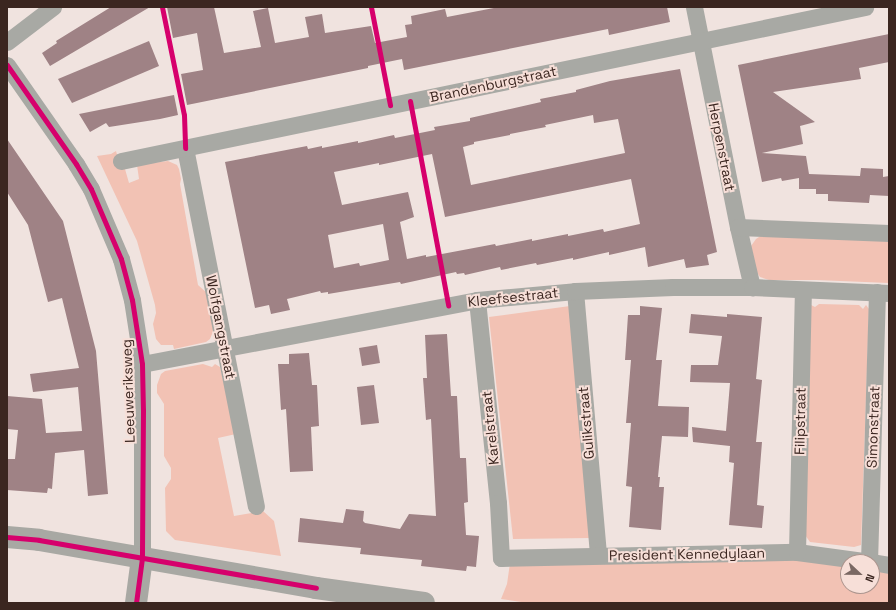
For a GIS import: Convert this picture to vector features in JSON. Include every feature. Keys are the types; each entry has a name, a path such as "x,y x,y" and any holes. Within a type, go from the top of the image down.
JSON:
{"street":[{"path":"7,42 53,7"},
{"name":"Herpenstraat","path":"694,7 738,227 752,287"},
{"name":"Brandenburgstraat","path":"121,161 865,7"},
{"name":"Leeuweriksweg","path":"7,65 76,164 91,189 121,259 132,300 142,364 142,558"},
{"name":"Wolfgangstraat","path":"185,148 256,506"},
{"path":"738,227 889,233"},
{"name":"Kleefsestraat","path":"142,364 477,300 575,291 752,287 883,293"},
{"name":"Filipstraat","path":"797,552 803,290"},
{"name":"Gulikstraat","path":"575,291 598,555"},
{"name":"Simonstraat","path":"871,554 883,293"},
{"name":"Karelstraat","path":"477,300 498,503 501,558"},
{"path":"7,537 39,540 316,588 424,603"},
{"name":"President Kennedylaan","path":"501,558 797,552 840,558"},
{"path":"136,603 142,558"}],"shaded area":[{"path":"116,151 121,169 125,169 129,183 139,179 137,165 168,161 177,165 179,169 181,179 180,184 198,285 207,293 214,329 210,339 206,342 174,349 173,345 161,345 156,339 153,324 156,313 155,305 137,241 97,156 111,154"},
{"path":"762,235 889,239 889,283 769,280 760,277 756,271 751,246 756,239"},
{"path":"819,304 859,305 863,309 866,305 869,309 861,545 854,547 810,542 805,535 810,307 811,305 815,307"},
{"path":"570,306 590,538 513,539 489,317"},
{"path":"203,364 212,367 215,364 220,367 236,434 218,438 234,516 263,511 274,521 281,556 175,540 166,531 165,488 171,479 171,468 164,456 164,404 157,393 157,385 161,374 165,371"},
{"path":"779,556 840,565 840,594 880,594 880,571 889,572 889,603 528,603 501,599 507,584 510,563"}],"building":[{"path":"111,7 150,7 50,66 42,53 57,43 56,41"},
{"path":"167,7 214,7 224,53 261,47 253,11 268,8 275,43 309,37 305,17 322,14 325,33 371,26 375,43 407,37 405,25 412,24 411,16 445,9 447,17 499,7 667,7 670,22 609,35 608,29 404,70 402,59 368,66 368,68 187,105 181,74 203,70 197,33 173,38"},
{"path":"889,34 889,62 859,68 861,79 773,92 815,122 800,126 803,144 762,153 806,156 809,174 860,176 861,168 883,169 883,177 889,176 889,196 870,195 869,203 828,201 828,194 816,194 816,189 799,189 799,178 782,181 781,178 762,182 738,65"},
{"path":"149,41 159,66 72,103 58,79"},
{"path":"680,69 717,252 707,255 709,265 686,268 684,259 648,267 645,247 609,255 609,252 573,260 573,258 537,265 536,263 501,270 500,267 465,275 464,273 457,274 456,272 401,284 400,282 328,294 328,292 321,293 320,291 287,299 290,310 271,314 269,305 255,308 225,162 307,146 308,149 322,146 322,148 358,141 358,143 394,135 395,138 435,130 434,127 470,121 470,118 541,102 540,99 576,92 576,90 610,81","holes":["593,115 594,123 618,119 625,153 471,185 463,147 474,144 474,142 546,127 545,125","432,154 445,217 631,179 640,224 604,232 603,229 568,236 568,234 496,246 495,244 426,257 426,255 407,259 400,222 414,217 408,192 342,205 334,172 379,163 379,165","383,224 389,260 360,266 359,263 334,268 328,235"]},
{"path":"174,95 178,115 160,119 109,127 106,123 90,132 79,114"},
{"path":"7,139 63,221 96,351 108,494 88,496 84,450 55,453 52,489 48,488 47,493 7,490 7,459 15,459 18,430 7,429 7,396 42,399 46,433 82,431 78,387 33,392 30,374 79,368 62,298 48,302 28,225 7,192"},
{"path":"640,306 662,308 656,360 662,360 658,406 689,407 688,437 662,436 658,477 660,477 659,487 664,487 661,530 629,527 632,487 626,486 631,423 626,423 631,360 625,360 628,315 640,315"},
{"path":"691,314 727,317 727,314 762,317 756,379 762,380 756,442 762,442 757,505 764,506 762,528 729,525 734,463 729,462 730,446 693,442 692,427 726,431 730,383 690,382 691,365 718,365 722,336 689,333"},
{"path":"447,334 451,396 457,396 460,458 466,458 468,502 464,503 466,535 479,536 476,567 467,566 466,571 421,566 422,560 360,554 361,548 298,542 300,518 343,523 346,509 364,511 363,521 365,523 400,529 409,514 436,516 431,419 426,420 423,378 427,378 425,335"},
{"path":"377,345 380,363 362,366 359,348"},
{"path":"309,353 312,385 317,385 319,426 311,427 313,471 290,472 286,409 281,410 278,364 289,364 289,354"},
{"path":"374,385 379,423 361,425 357,387"}],"cycle path":[{"path":"162,7 184,115 185,148"},
{"path":"371,7 390,105"},
{"path":"7,65 76,164 91,189 121,259 132,300 142,364 143,410 142,558 136,603"},
{"path":"410,101 448,305"},
{"path":"7,537 39,540 316,588"}]}
